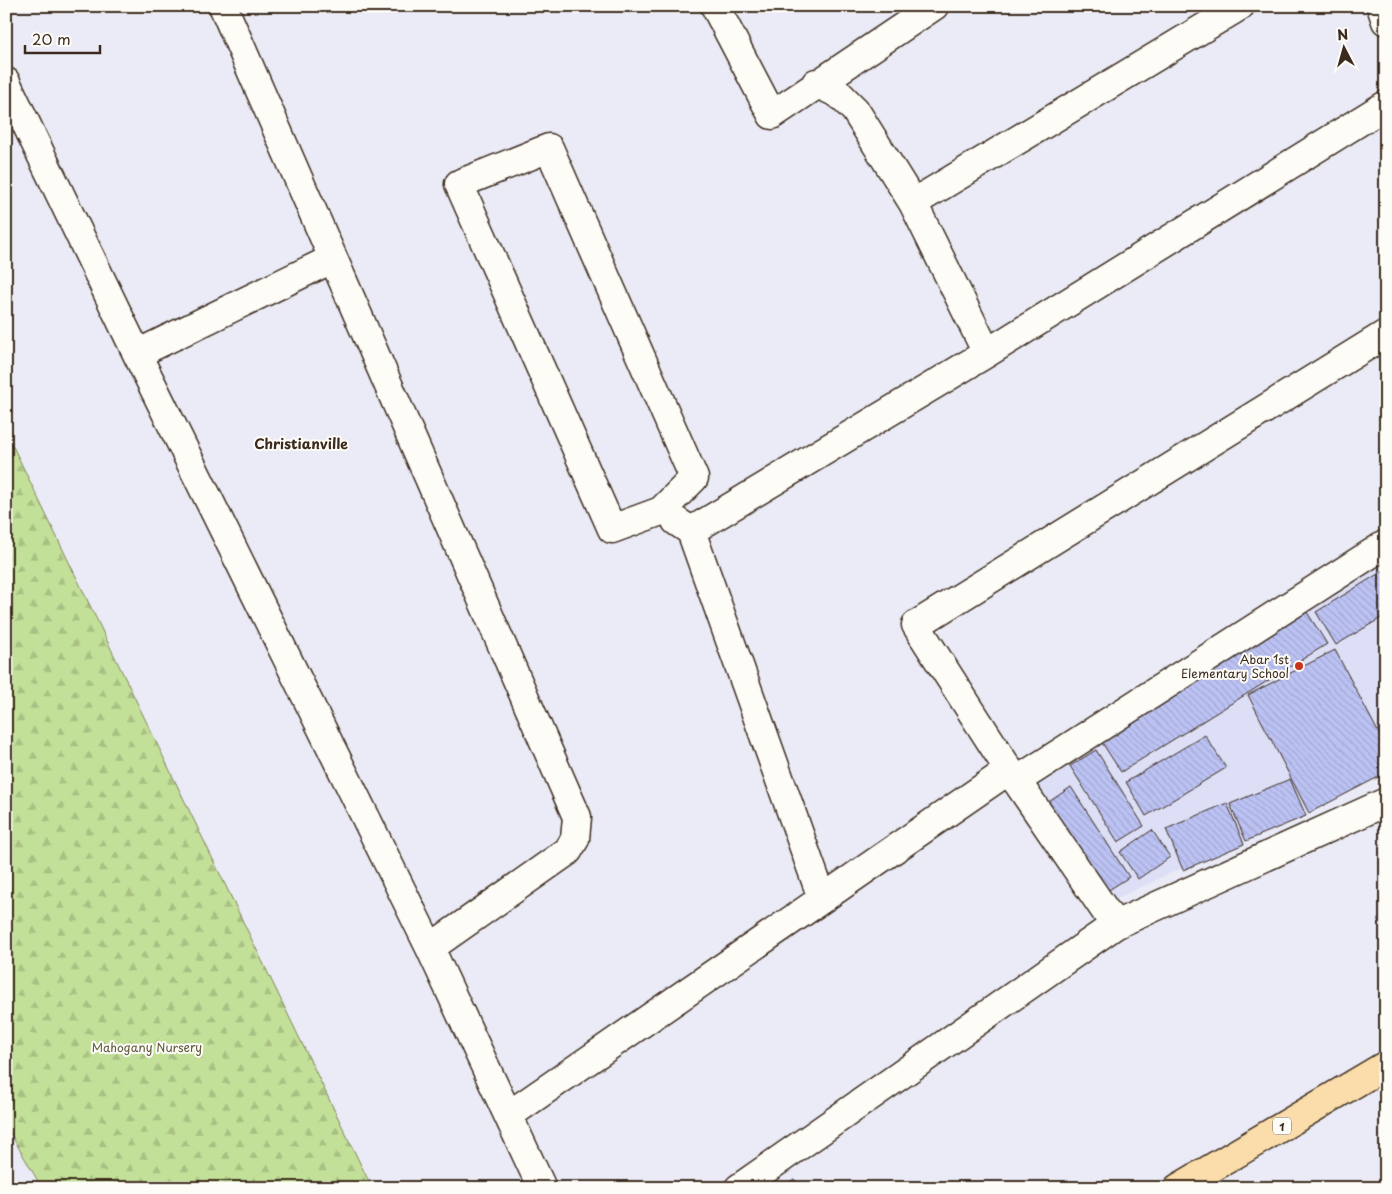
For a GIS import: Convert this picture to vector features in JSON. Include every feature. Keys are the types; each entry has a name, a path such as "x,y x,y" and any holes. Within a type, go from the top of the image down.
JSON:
{"highway":[{"name":"1","path":"1178,1188 1386,1065"}],"street":[{"path":"223,6 332,259 503,644 575,811 578,822 575,840 568,851 430,948"},
{"path":"715,6 772,115 816,83 934,6"},
{"path":"913,203 1240,6"},
{"path":"1380,6 1386,21"},
{"path":"6,82 137,354 430,948 542,1188"},
{"path":"816,83 828,87 848,101 913,203 987,354"},
{"path":"691,531 987,354 1386,105"},
{"path":"549,148 694,478 661,511 612,529 459,184 549,148"},
{"path":"137,354 332,259"},
{"path":"1115,925 1013,775 916,625 1386,334"},
{"path":"661,511 691,531 822,898"},
{"path":"509,1115 822,898 1013,775 1386,544"},
{"path":"740,1188 1115,925 1386,802"}],"shaded area":[{"name":"Abar 1st Elementary School","path":"1386,557 1386,774 1106,903 1026,781"}],"green space":[{"name":"Mahogany Nursery","path":"6,432 372,1188 42,1188 6,1126"}],"building":[{"path":"1386,569 1386,615 1336,645 1316,612"},
{"path":"1305,609 1327,644 1121,772 1099,738"},
{"path":"1335,650 1386,747 1386,773 1309,813 1248,695"},
{"path":"1205,735 1226,768 1146,816 1126,782"},
{"path":"1096,750 1144,826 1118,842 1070,766"},
{"path":"1290,779 1306,816 1246,841 1230,804"},
{"path":"1071,787 1129,877 1098,897 1041,807"},
{"path":"1227,803 1244,844 1183,870 1166,829"},
{"path":"1152,830 1170,857 1138,879 1120,852"},
{"path":"794,1179 800,1188 781,1188"}],"place":[{"name":"Abar 1st Elementary School","path":"1299,666"}],"district":[{"name":"Christianville","path":"301,443"}]}
